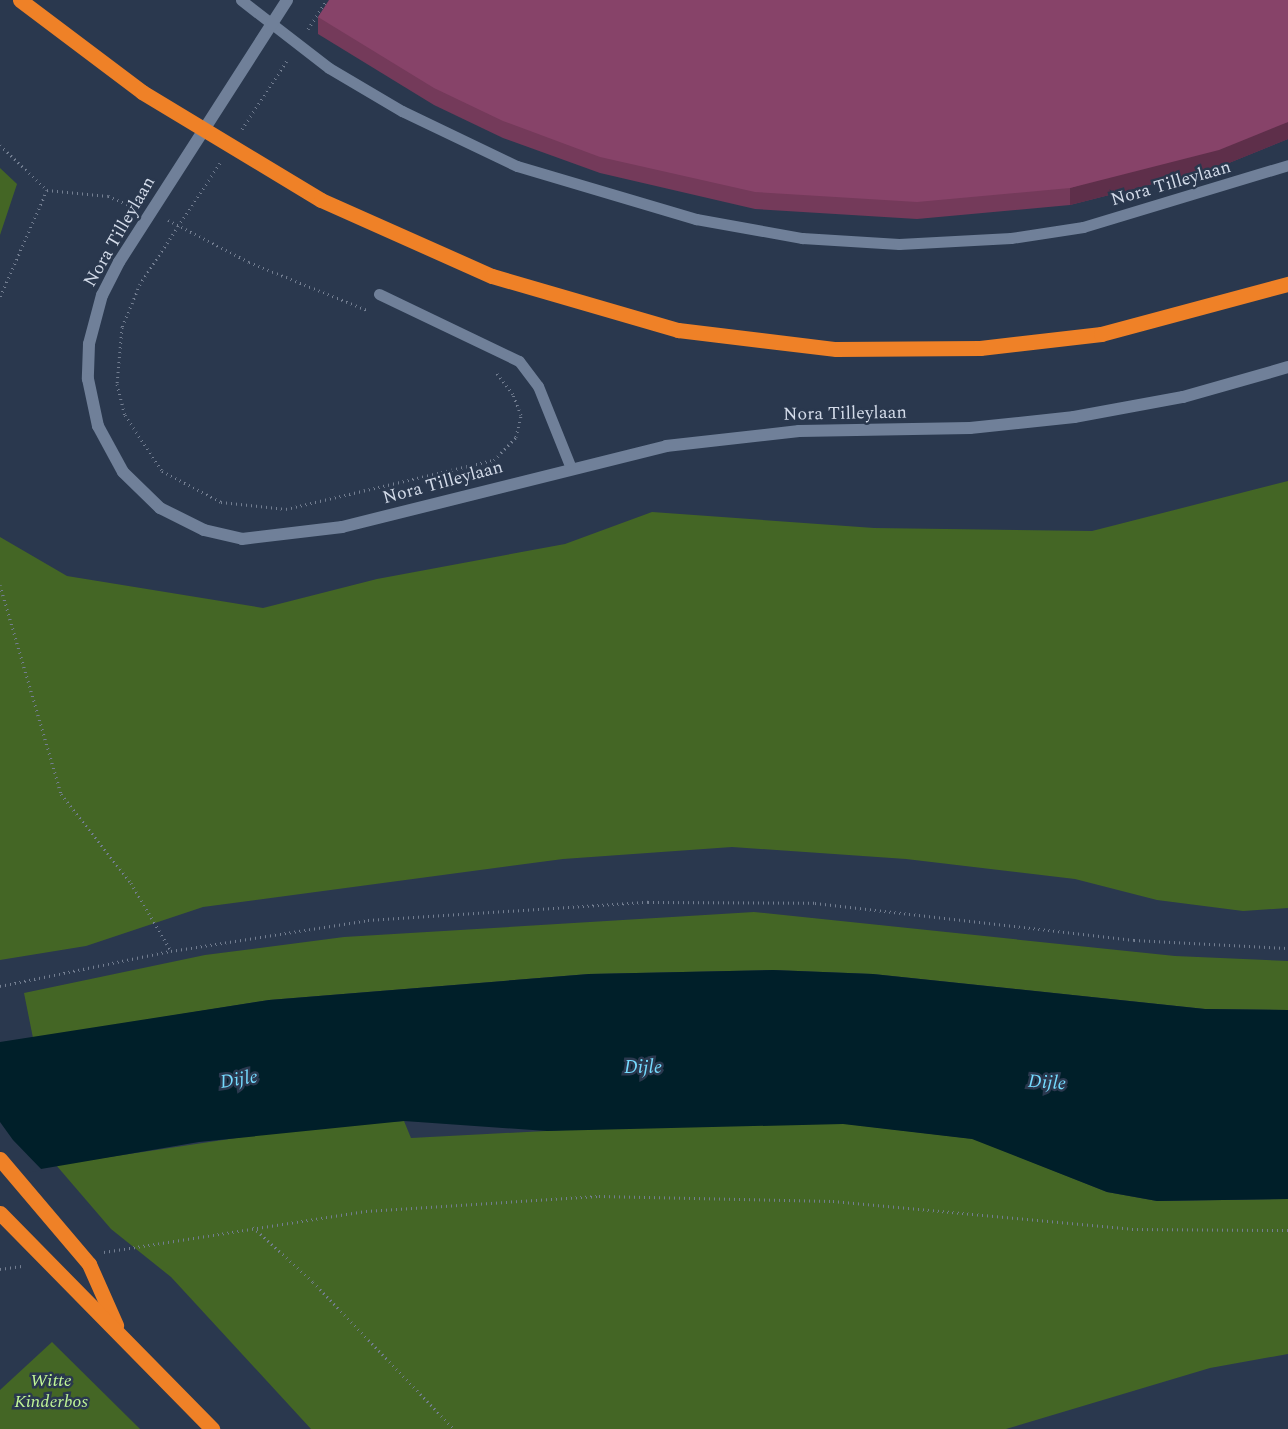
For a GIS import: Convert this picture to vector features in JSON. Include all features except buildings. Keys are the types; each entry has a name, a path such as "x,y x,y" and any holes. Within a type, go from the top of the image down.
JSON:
{"highway":[{"path":"20,0 142,92 321,200 492,276 678,330 836,349 980,348 1101,334 1288,284"},
{"path":"0,1159 93,1258 121,1335"},
{"path":"0,1213 59,1270 212,1429"}],"street":[{"name":"Nora Tilleylaan","path":"287,0 119,262 91,331 88,379 93,410 110,452 130,481 160,508 193,526 242,538 305,534 571,468 732,436 970,428 1074,418 1183,397 1288,367"}],"lane":[{"name":"Nora Tilleylaan","path":"241,0 336,72 402,112 517,166 696,219 802,238 899,244 1011,238 1084,227 1288,165"},
{"path":"379,294 519,361 538,386 571,468"}],"path":[{"path":"0,145 47,190 108,196 141,209"},
{"path":"0,297 47,190"},
{"path":"158,216 249,262 374,313"},
{"path":"145,278 130,303 117,359 125,415 162,471 221,502 286,510 310,506 494,460 516,438 521,415 513,394 490,368"},
{"path":"0,586 61,794 130,882 171,951"},
{"path":"0,986 171,951 368,920 751,899 923,912 1134,940 1288,948"},
{"path":"93,1258 252,1226 483,1200 599,1196 833,1201 1132,1229 1288,1230"},
{"path":"252,1226 313,1282 454,1429"},
{"path":"0,1269 29,1264"}],"green space":[{"path":"0,168 17,184 0,235"},
{"path":"1288,481 1288,908 1243,911 1157,900 1075,879 906,859 732,847 563,859 203,907 86,946 0,960 0,537 67,576 263,608 377,579 565,544 652,512 874,528 1092,531"},
{"path":"754,912 1175,956 1288,961 1288,1010 1205,1009 873,974 773,970 589,974 269,1000 33,1038 24,993 205,955 344,937"},
{"path":"404,1121 411,1138 640,1126 839,1123 974,1139 1107,1192 1157,1201 1288,1199 1288,1354 1210,1368 1006,1429 311,1429 171,1277 111,1229 56,1165 309,1127"},
{"name":"Witte Kinderbos","path":"52,1342 140,1429 0,1429 0,1390"}],"water":[{"name":"Dijle","path":"773,970 873,974 1205,1009 1288,1010 1288,1199 1157,1201 1107,1192 972,1139 843,1124 547,1131 404,1121 199,1142 0,1176 0,1042 269,1000 589,974"}],"pier":[{"path":"0,1122 13,1140 42,1170 0,1178"}]}
